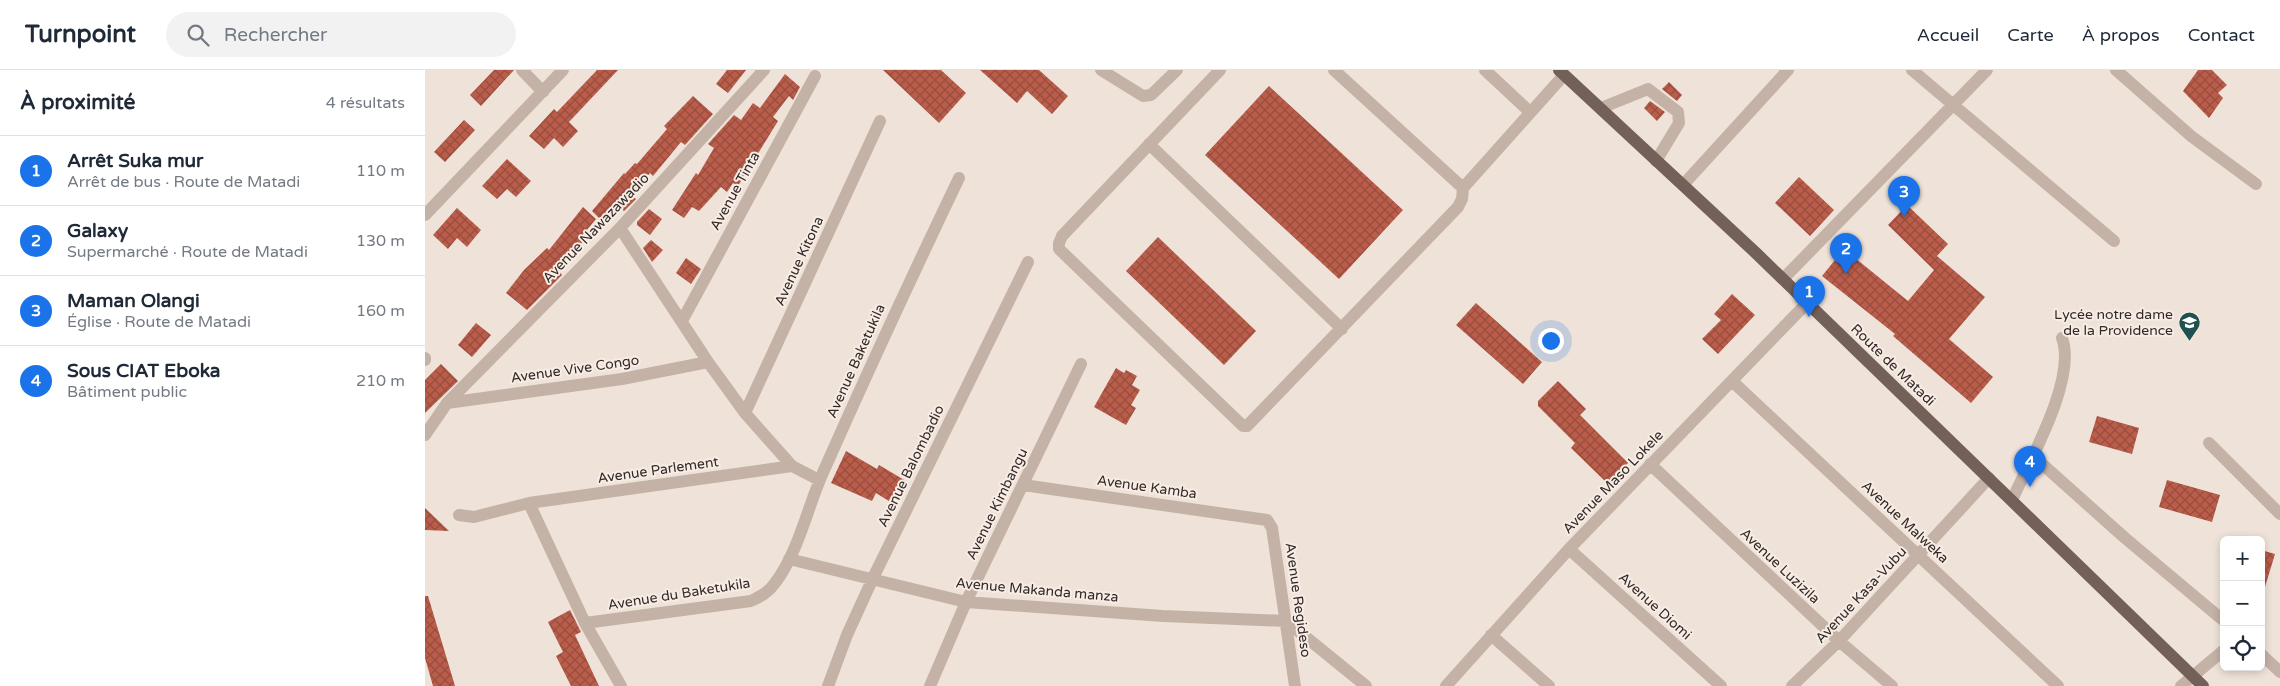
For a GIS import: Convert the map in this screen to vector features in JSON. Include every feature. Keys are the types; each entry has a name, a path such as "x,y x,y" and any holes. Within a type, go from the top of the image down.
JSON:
{"main road":[{"name":"Route de Matadi","path":"1562,72 1783,279 2203,686"}],"street":[{"path":"523,70 543,92"},
{"path":"425,215 563,70"},
{"name":"Avenue Nawazawadio","path":"425,435 447,403 620,228 764,70"},
{"path":"1101,70 1143,96 1151,95 1177,70"},
{"path":"1219,70 1062,236 1059,249 1243,426 1251,424 1458,207 1463,199 1463,188 1530,112 1562,72"},
{"path":"1334,70 1463,188"},
{"path":"1485,70 1530,112"},
{"path":"1683,185 1788,70"},
{"path":"1912,70 2114,241"},
{"path":"1783,279 1987,70"},
{"path":"2116,70 2191,136 2256,184"},
{"name":"Avenue Tinta","path":"682,321 815,76"},
{"path":"1601,108 1648,89 1678,112 1679,123 1656,160"},
{"name":"Avenue Kitona","path":"745,412 881,121"},
{"path":"1149,144 1342,329"},
{"name":"Avenue Baketukila","path":"789,559 819,480 877,348 959,178"},
{"path":"620,228 708,362 745,412 791,466 819,480"},
{"name":"Avenue Balombadio","path":"828,686 847,635 873,578 1027,262"},
{"name":"Avenue Maso Lokele","path":"1446,686 1569,549 1807,303"},
{"path":"2012,500 2061,389 2066,349 2062,338"},
{"name":"Avenue Vive Congo","path":"447,403 622,379 708,362"},
{"name":"Avenue Kimbangu","path":"930,686 966,602 1081,364"},
{"name":"Avenue Malweka","path":"1732,381 2057,686"},
{"path":"2209,443 2280,514"},
{"path":"2032,455 2125,538 2220,617"},
{"name":"Avenue Luzizila","path":"1650,464 1839,642 1892,686"},
{"name":"Avenue Parlement","path":"459,514 473,517 529,504 791,466"},
{"name":"Avenue Kasa-Vubu","path":"1792,686 1839,642 1989,478"},
{"name":"Avenue Kamba","path":"1023,485 1267,520"},
{"path":"529,504 585,624 621,686"},
{"name":"Avenue Regideso","path":"1267,520 1272,528 1287,620 1295,686"},
{"name":"Avenue Diomi","path":"1569,549 1721,686"},
{"name":"Avenue Makanda manza","path":"789,559 966,602 1163,616 1287,620"},
{"name":"Avenue du Baketukila","path":"585,624 751,601 767,592 776,583 789,559"},
{"path":"1287,620 1366,686"},
{"path":"1491,635 1549,686"},
{"path":"2181,686 2220,653"},
{"path":"2265,658 2280,672"}],"building":[{"path":"494,70 514,70 481,106 470,95"},
{"path":"597,70 618,70 569,122 578,131 563,147 554,138 544,149 529,136 554,109 557,112"},
{"path":"727,70 746,70 728,93 716,84"},
{"path":"883,70 941,70 966,93 939,123"},
{"path":"980,70 1039,70 1068,96 1052,114 1027,91 1017,103"},
{"path":"2198,70 2212,70 2227,85 2218,93 2223,98 2209,118 2183,91"},
{"path":"785,74 800,87 793,100 789,96 773,117 778,121 738,186 733,183 727,192 721,187 699,211 692,207 684,218 672,210 696,173 698,175 714,148 708,144 734,115 741,120 753,103 760,108"},
{"path":"1669,82 1682,95 1677,101 1662,89"},
{"path":"1269,86 1403,210 1339,279 1205,155"},
{"path":"693,96 713,114 685,145 681,142 653,176 650,173 631,195 636,199 624,211 620,208 605,224 592,211 624,173 635,163 637,164 667,129 664,126"},
{"path":"1650,101 1665,112 1657,121 1644,108"},
{"path":"464,120 475,130 445,162 434,152"},
{"path":"507,159 531,181 516,197 507,189 497,199 482,186"},
{"path":"1799,177 1834,210 1810,236 1775,203"},
{"path":"1907,205 1948,244 1937,256 1985,297 1949,339 1993,377 1971,403 1893,336 1895,334 1822,276 1844,249 1908,301 1934,270 1888,225"},
{"path":"583,207 596,219 581,237 584,240 559,271 562,275 527,310 506,293 524,270 547,248 549,250"},
{"path":"457,208 481,230 467,247 457,238 448,249 433,235"},
{"path":"649,209 662,219 650,235 637,225 637,222"},
{"path":"1158,237 1256,331 1224,365 1126,271"},
{"path":"651,240 663,250 652,262 643,248"},
{"path":"686,258 701,269 691,284 676,273"},
{"path":"1732,294 1755,315 1718,354 1702,339 1721,320 1714,314"},
{"path":"1476,303 1542,362 1523,384 1456,325"},
{"path":"476,323 491,335 472,357 458,345"},
{"path":"441,364 458,381 425,413 425,380"},
{"path":"1116,368 1124,373 1126,370 1137,376 1132,385 1140,390 1131,405 1136,408 1126,425 1094,407"},
{"path":"1558,381 1586,409 1580,415 1628,463 1608,484 1571,448 1575,443 1538,406 1538,401"},
{"path":"2097,416 2139,428 2132,454 2089,442"},
{"path":"846,451 877,469 879,465 906,481 892,503 876,493 872,501 831,483"},
{"path":"2167,480 2220,495 2212,522 2159,507"},
{"path":"425,508 449,531 425,530"},
{"path":"2265,551 2275,554 2265,587"},
{"path":"425,596 428,596 455,686 433,686 425,658"},
{"path":"570,610 581,632 575,635 599,686 571,686 556,656 563,652 548,622"}],"place":[{"name":"Maman Olangi","path":"1904,217"},
{"name":"Galaxy","path":"1846,274"},
{"name":"Arrêt Suka mur","path":"1809,317"},
{"name":"Lycée notre dame de la Providence","path":"2189,341"},
{"name":"Sous CIAT Eboka","path":"2030,487"}]}
